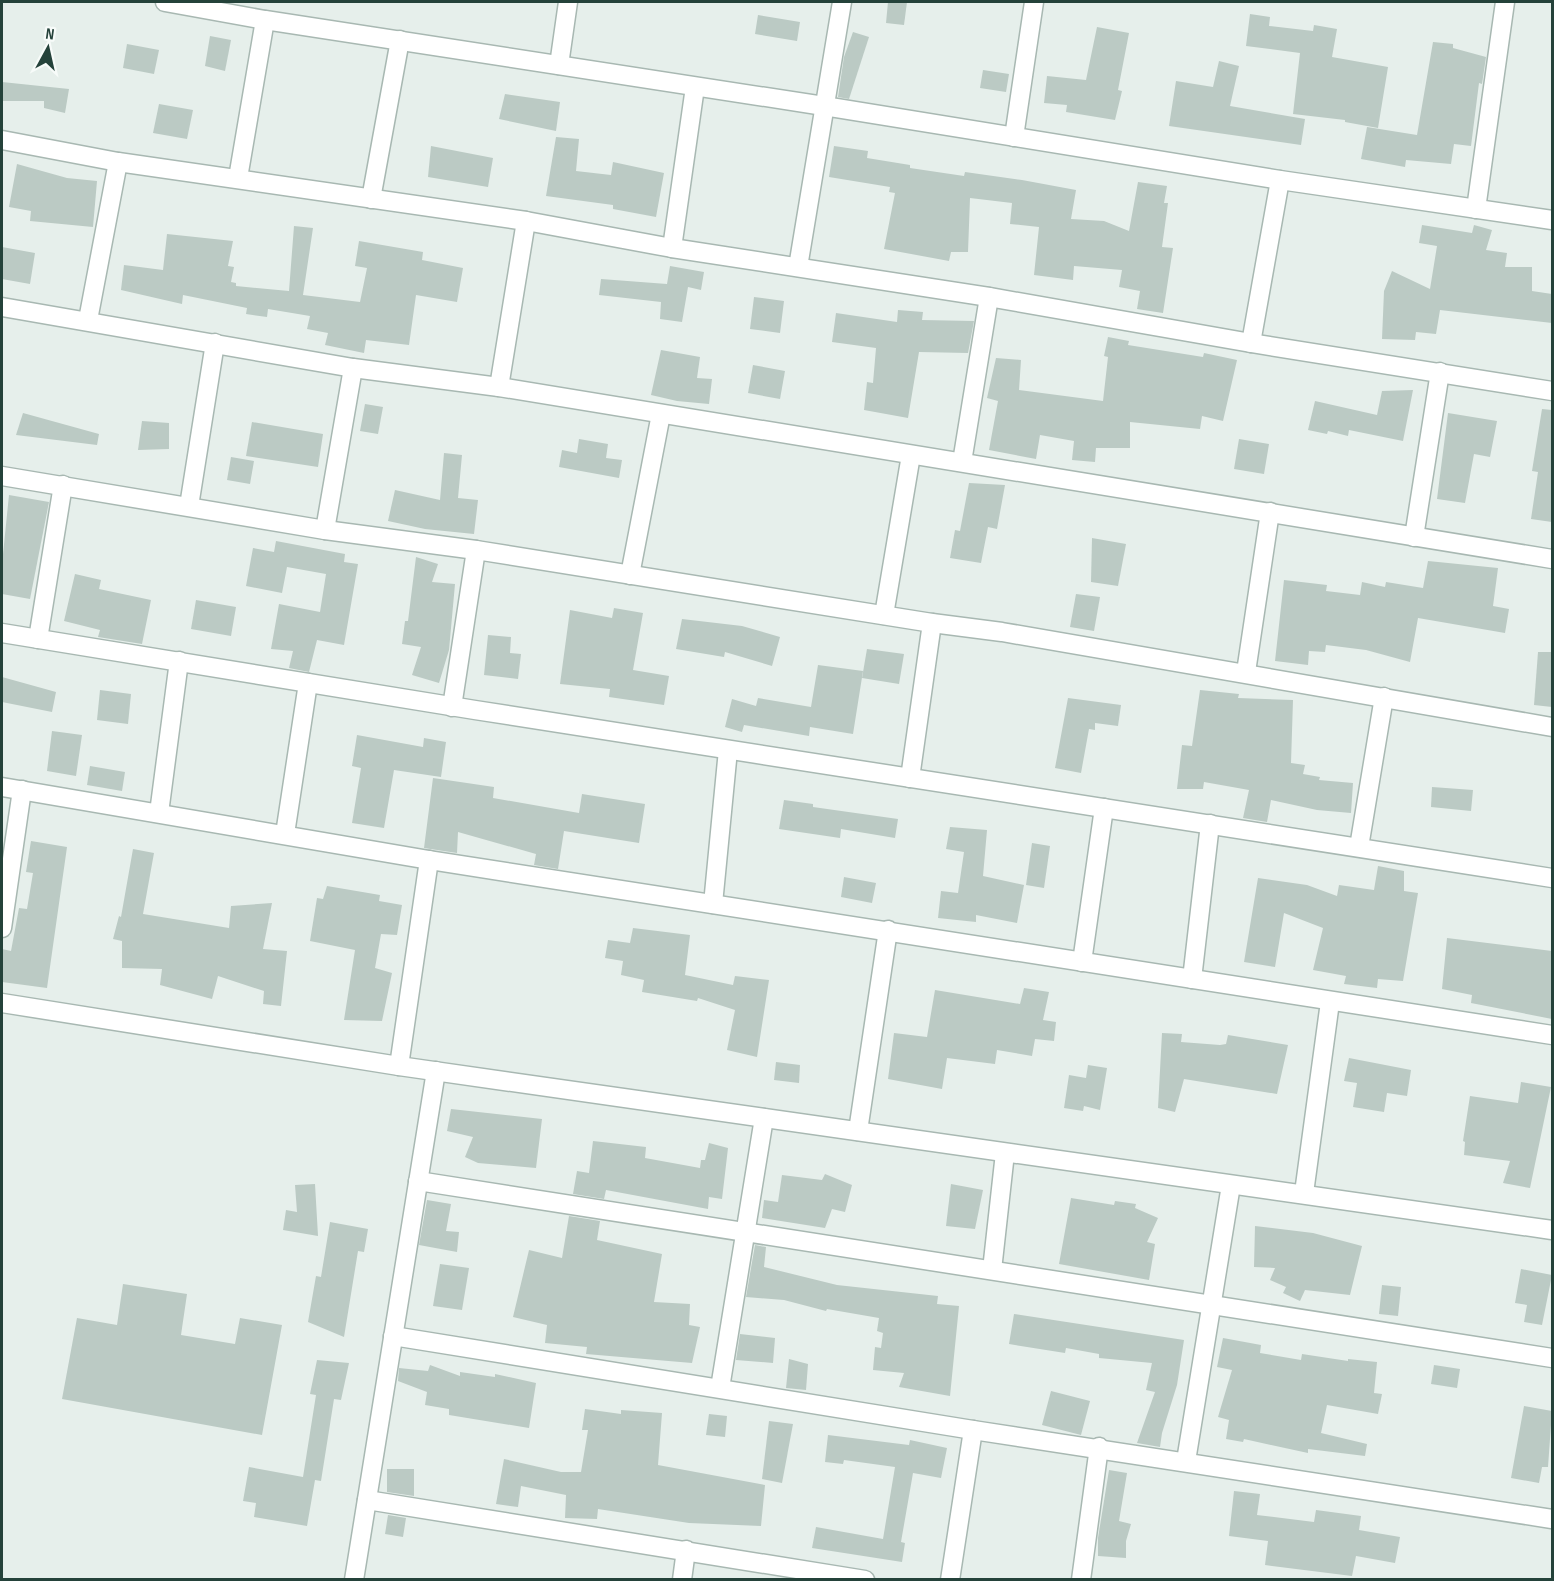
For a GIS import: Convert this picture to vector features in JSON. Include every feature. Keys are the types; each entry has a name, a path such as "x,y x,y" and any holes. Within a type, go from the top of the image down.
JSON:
{"street":[{"path":"165,2 265,20 824,106 1280,180 1552,220"},
{"path":"559,65 568,2"},
{"path":"798,267 842,2"},
{"path":"1014,137 1034,2"},
{"path":"1476,209 1505,2"},
{"path":"238,178 265,20"},
{"path":"371,199 400,40"},
{"path":"672,248 695,87"},
{"path":"2,140 118,162 526,221 672,248 989,297 1251,344 1552,391"},
{"path":"88,320 118,162"},
{"path":"1251,344 1280,180"},
{"path":"499,387 526,221"},
{"path":"962,462 989,297"},
{"path":"2,307 88,320 353,368 499,387 1552,559"},
{"path":"189,506 215,343"},
{"path":"325,530 353,368"},
{"path":"1414,537 1440,372"},
{"path":"630,574 661,414"},
{"path":"884,615 911,455"},
{"path":"2,476 325,530 476,550 932,623 1002,632 1246,672 1552,727"},
{"path":"38,639 63,485"},
{"path":"1246,672 1270,512"},
{"path":"453,707 476,550"},
{"path":"910,778 932,623"},
{"path":"2,633 453,707 1552,878"},
{"path":"159,813 179,661"},
{"path":"285,834 308,683"},
{"path":"1359,848 1384,697"},
{"path":"713,904 728,750"},
{"path":"2,787 429,860 1552,1035"},
{"path":"2,928 22,789"},
{"path":"1083,962 1104,808"},
{"path":"1192,979 1210,824"},
{"path":"399,1066 429,860"},
{"path":"858,1131 888,930"},
{"path":"1304,1193 1330,1002"},
{"path":"2,1003 399,1066 1552,1230"},
{"path":"354,1580 436,1071"},
{"path":"720,1388 764,1118"},
{"path":"992,1270 1005,1153"},
{"path":"418,1180 1552,1358"},
{"path":"1186,1461 1231,1185"},
{"path":"393,1336 973,1430 1099,1447 1552,1519"},
{"path":"950,1580 973,1430"},
{"path":"1081,1580 1099,1447"},
{"path":"367,1500 865,1580"},
{"path":"682,1580 686,1550"}],"building":[{"path":"888,2 907,2 904,25 886,23"},
{"path":"1250,14 1270,17 1269,26 1313,31 1314,25 1337,29 1332,57 1388,67 1378,128 1345,122 1345,120 1293,114 1300,53 1246,46"},
{"path":"758,15 800,22 797,41 755,34"},
{"path":"1097,27 1129,33 1118,90 1122,91 1115,120 1066,112 1067,105 1044,103 1047,76 1086,80"},
{"path":"853,32 869,37 849,99 838,97 844,57"},
{"path":"210,36 231,40 225,71 205,66"},
{"path":"1433,42 1453,44 1453,48 1486,57 1482,84 1479,83 1471,146 1454,144 1451,164 1406,160 1405,167 1361,159 1367,127 1417,135"},
{"path":"127,44 159,50 154,74 123,68"},
{"path":"1219,61 1239,66 1230,106 1305,119 1301,145 1169,126 1176,81 1213,87"},
{"path":"983,70 1009,74 1006,92 980,88"},
{"path":"2,82 69,89 65,113 44,108 44,101 2,101"},
{"path":"505,94 560,102 556,131 499,119"},
{"path":"159,104 193,110 187,139 153,133"},
{"path":"556,137 579,139 576,171 611,175 613,162 664,173 656,217 613,209 613,205 546,196"},
{"path":"431,146 493,158 488,187 428,177"},
{"path":"834,146 868,151 867,158 910,165 910,168 964,176 965,172 1076,190 1071,219 1104,221 1129,231 1138,182 1167,186 1164,203 1168,203 1162,247 1173,248 1163,313 1137,309 1140,291 1119,287 1122,270 1074,266 1073,280 1034,275 1039,227 1010,224 1012,203 970,198 968,252 951,252 949,261 884,249 895,193 889,192 890,187 829,177"},
{"path":"17,164 67,178 97,181 93,227 30,221 31,211 9,207"},
{"path":"1422,225 1472,233 1474,225 1492,230 1486,250 1507,253 1505,267 1532,267 1532,291 1552,294 1552,323 1440,310 1436,334 1416,332 1415,340 1382,339 1384,291 1392,271 1430,289 1437,246 1419,243"},
{"path":"294,226 313,228 303,295 360,302 367,268 355,266 359,241 423,252 422,260 463,268 457,302 416,295 409,345 366,340 364,353 325,345 328,333 307,329 310,316 268,309 267,317 246,314 247,308 183,295 182,304 121,290 124,265 163,270 167,234 233,241 228,266 234,267 231,282 236,283 236,286 289,291"},
{"path":"2,247 35,253 30,284 2,279"},
{"path":"670,266 704,272 701,290 688,287 682,322 660,319 661,302 599,295 601,279 667,284"},
{"path":"754,297 784,301 780,333 750,329"},
{"path":"898,310 923,312 922,320 974,321 968,353 919,352 908,418 864,410 867,382 873,383 876,348 832,342 836,313 897,322"},
{"path":"1108,337 1129,341 1128,345 1203,357 1204,353 1237,360 1223,421 1202,416 1200,429 1130,422 1130,448 1096,448 1095,462 1072,460 1074,441 1040,435 1036,459 989,450 998,401 987,398 996,358 1021,360 1019,390 1103,401 1108,357 1104,356"},
{"path":"661,350 700,357 697,378 712,379 709,404 677,401 651,395"},
{"path":"753,365 785,371 780,399 748,393"},
{"path":"1413,390 1403,441 1349,430 1348,436 1328,431 1327,434 1308,430 1315,401 1377,415 1382,391"},
{"path":"365,404 383,407 378,434 360,431"},
{"path":"1542,409 1552,410 1552,522 1531,519 1538,472 1532,471"},
{"path":"23,413 99,434 97,445 16,435"},
{"path":"1448,413 1497,421 1490,457 1474,454 1465,503 1437,499"},
{"path":"142,421 169,423 169,449 138,450"},
{"path":"252,422 323,434 318,467 246,456"},
{"path":"579,439 608,444 606,458 622,460 619,478 559,467 562,450 577,453"},
{"path":"1239,439 1269,444 1264,474 1234,469"},
{"path":"444,453 462,455 458,498 478,500 474,534 425,529 388,521 395,490 440,500"},
{"path":"231,457 254,461 250,484 227,480"},
{"path":"969,483 1005,485 997,529 988,527 981,563 950,558 955,530 960,531"},
{"path":"9,495 49,502 30,599 2,594 2,564"},
{"path":"1092,538 1126,544 1118,586 1091,582"},
{"path":"276,541 345,554 344,562 358,564 344,645 317,640 309,672 289,668 293,651 271,649 279,604 320,612 326,574 287,567 282,593 246,586 253,548 274,552"},
{"path":"416,557 438,564 432,582 455,584 449,650 439,683 412,675 421,647 402,644 405,621 408,621"},
{"path":"1428,561 1498,568 1493,606 1509,609 1505,633 1418,618 1410,662 1366,650 1326,645 1325,652 1309,651 1308,665 1275,661 1284,580 1327,585 1326,591 1360,595 1362,582 1385,587 1386,582 1423,588"},
{"path":"75,574 101,580 99,589 151,600 142,644 98,637 100,630 64,621"},
{"path":"1076,594 1100,597 1094,631 1070,627"},
{"path":"196,600 236,607 231,636 191,629"},
{"path":"614,608 643,613 633,670 669,676 664,705 609,697 610,689 560,684 570,610 612,618"},
{"path":"682,619 742,626 780,637 772,666 725,652 724,657 676,649"},
{"path":"488,635 511,637 510,653 521,654 518,679 484,675"},
{"path":"867,649 904,654 899,684 862,678"},
{"path":"1538,652 1552,652 1552,707 1534,705"},
{"path":"818,665 863,671 853,734 810,727 809,736 744,725 742,732 725,727 732,699 756,706 758,698 811,707"},
{"path":"2,677 56,692 52,712 2,702"},
{"path":"100,690 131,694 128,724 97,720"},
{"path":"1200,690 1239,694 1238,698 1293,700 1291,763 1305,765 1303,774 1320,777 1319,780 1353,783 1351,813 1317,810 1271,800 1267,822 1243,818 1249,790 1204,782 1203,789 1177,789 1182,745 1192,746"},
{"path":"1068,698 1121,705 1118,726 1095,723 1095,730 1089,729 1081,773 1055,768"},
{"path":"52,731 82,735 76,776 47,771"},
{"path":"357,735 423,747 424,738 446,742 441,777 394,770 384,828 352,823 361,768 352,766"},
{"path":"90,766 125,772 122,791 87,785"},
{"path":"433,778 494,787 493,798 579,813 582,794 645,804 639,843 564,831 558,869 534,865 536,854 458,832 457,853 424,848"},
{"path":"1432,787 1473,790 1471,811 1431,807"},
{"path":"784,800 813,804 813,807 898,819 895,838 841,829 840,838 779,829"},
{"path":"950,827 987,830 983,876 1024,885 1017,923 976,915 976,922 938,918 941,891 958,893 964,852 946,849"},
{"path":"31,841 67,847 47,988 2,982 2,949 11,951 19,908 27,909 33,873 26,872"},
{"path":"1032,843 1050,846 1044,888 1026,885"},
{"path":"133,849 154,853 143,914 229,928 231,906 272,903 263,949 287,951 281,1006 263,1004 264,991 218,976 212,999 160,985 162,969 122,968 122,941 113,939 119,916 121,917"},
{"path":"1378,866 1404,871 1404,891 1418,893 1403,981 1378,979 1377,988 1344,984 1346,976 1313,970 1323,928 1284,913 1275,967 1244,962 1258,878 1307,885 1337,896 1339,885 1374,890"},
{"path":"844,877 876,883 872,903 841,897"},
{"path":"327,886 380,895 379,901 402,905 397,935 381,934 375,968 392,973 382,1021 344,1020 355,950 310,941 317,898 323,899"},
{"path":"633,928 690,935 685,975 733,985 735,976 769,980 757,1057 727,1050 735,1010 698,998 697,1001 642,992 644,980 621,975 623,961 605,958 608,940 630,943"},
{"path":"1447,938 1552,951 1552,1019 1471,1003 1472,995 1442,989"},
{"path":"1024,988 1049,992 1043,1020 1056,1022 1054,1041 1035,1039 1032,1056 997,1050 995,1064 947,1058 942,1089 888,1079 894,1033 927,1037 935,990 1020,1004"},
{"path":"1162,1033 1182,1034 1181,1042 1220,1045 1226,1044 1228,1035 1288,1045 1277,1094 1184,1079 1175,1112 1158,1108"},
{"path":"1349,1058 1411,1070 1407,1096 1387,1093 1384,1112 1353,1107 1357,1083 1344,1081"},
{"path":"776,1062 800,1065 799,1083 774,1080"},
{"path":"1088,1065 1107,1068 1100,1110 1084,1106 1083,1111 1064,1108 1069,1075 1086,1078"},
{"path":"1521,1082 1551,1087 1530,1188 1503,1183 1510,1161 1464,1155 1465,1142 1463,1141 1470,1096 1518,1103"},
{"path":"451,1109 542,1119 536,1168 478,1163 465,1157 473,1137 447,1131"},
{"path":"593,1141 646,1147 645,1158 700,1168 701,1160 705,1160 709,1143 728,1148 722,1199 709,1197 708,1209 606,1190 604,1199 573,1194 577,1171 589,1173"},
{"path":"825,1174 852,1185 845,1212 832,1209 825,1228 762,1218 764,1200 778,1202 782,1175 822,1180"},
{"path":"315,1184 318,1236 283,1230 286,1210 297,1212 295,1185"},
{"path":"951,1184 983,1190 975,1229 946,1226"},
{"path":"1071,1198 1114,1205 1115,1201 1136,1204 1135,1208 1158,1218 1147,1242 1155,1244 1149,1280 1059,1264"},
{"path":"427,1200 451,1204 446,1231 459,1232 457,1252 419,1245"},
{"path":"569,1216 600,1221 597,1240 662,1254 654,1302 690,1304 689,1325 700,1327 692,1363 586,1354 587,1347 545,1343 547,1325 513,1317 529,1250 562,1258"},
{"path":"330,1222 368,1229 364,1252 358,1251 344,1337 308,1322 316,1276 321,1277"},
{"path":"1255,1226 1313,1233 1362,1246 1350,1295 1305,1290 1300,1301 1283,1293 1286,1287 1270,1280 1275,1268 1254,1267"},
{"path":"755,1245 766,1247 764,1267 837,1285 938,1296 937,1304 959,1306 950,1396 899,1387 904,1373 873,1370 875,1347 881,1348 883,1333 877,1331 879,1318 827,1309 826,1311 784,1300 746,1297"},
{"path":"440,1264 469,1268 462,1310 433,1306"},
{"path":"1521,1269 1552,1275 1542,1325 1524,1322 1527,1305 1515,1303"},
{"path":"123,1284 187,1294 181,1335 235,1344 240,1318 282,1325 262,1435 62,1399 77,1318 117,1325"},
{"path":"1382,1285 1401,1287 1398,1316 1379,1314"},
{"path":"1014,1314 1184,1340 1177,1385 1160,1447 1137,1443 1155,1392 1146,1390 1152,1363 1099,1358 1099,1354 1066,1348 1065,1353 1009,1344"},
{"path":"740,1334 775,1338 773,1363 736,1360"},
{"path":"1223,1338 1261,1345 1260,1353 1301,1360 1302,1354 1348,1361 1348,1359 1377,1362 1374,1393 1382,1394 1378,1414 1327,1405 1321,1433 1367,1444 1365,1456 1308,1449 1308,1453 1244,1439 1243,1442 1226,1439 1229,1420 1218,1417 1232,1370 1217,1367"},
{"path":"789,1359 808,1364 806,1390 786,1388"},
{"path":"317,1360 349,1363 341,1400 334,1399 321,1481 315,1480 307,1526 254,1517 256,1503 243,1501 249,1467 303,1477 316,1395 310,1394"},
{"path":"430,1365 460,1376 460,1372 495,1377 495,1374 536,1383 529,1428 449,1415 449,1409 425,1405 427,1392 398,1381 399,1368 428,1371"},
{"path":"1434,1365 1460,1369 1457,1388 1431,1384"},
{"path":"1051,1391 1090,1401 1081,1435 1042,1425"},
{"path":"1524,1406 1552,1411 1548,1467 1542,1467 1539,1483 1511,1478"},
{"path":"585,1409 621,1414 621,1410 662,1413 658,1465 765,1485 761,1526 689,1523 598,1509 597,1519 565,1518 566,1495 521,1486 518,1507 496,1504 504,1459 561,1472 581,1472 588,1430 582,1430"},
{"path":"709,1414 727,1416 725,1437 706,1435"},
{"path":"769,1421 793,1424 782,1483 762,1479"},
{"path":"828,1435 909,1445 910,1440 947,1448 941,1478 913,1473 901,1542 905,1543 902,1562 812,1548 816,1527 883,1539 895,1467 844,1460 843,1464 825,1462"},
{"path":"387,1469 414,1469 414,1496 387,1492"},
{"path":"1109,1470 1127,1473 1119,1521 1131,1524 1126,1541 1126,1558 1098,1556 1098,1538"},
{"path":"1234,1491 1260,1494 1257,1515 1314,1522 1316,1510 1361,1516 1359,1530 1400,1537 1395,1563 1356,1556 1352,1576 1265,1565 1268,1541 1229,1536"},
{"path":"388,1515 406,1518 403,1537 385,1534"}]}
